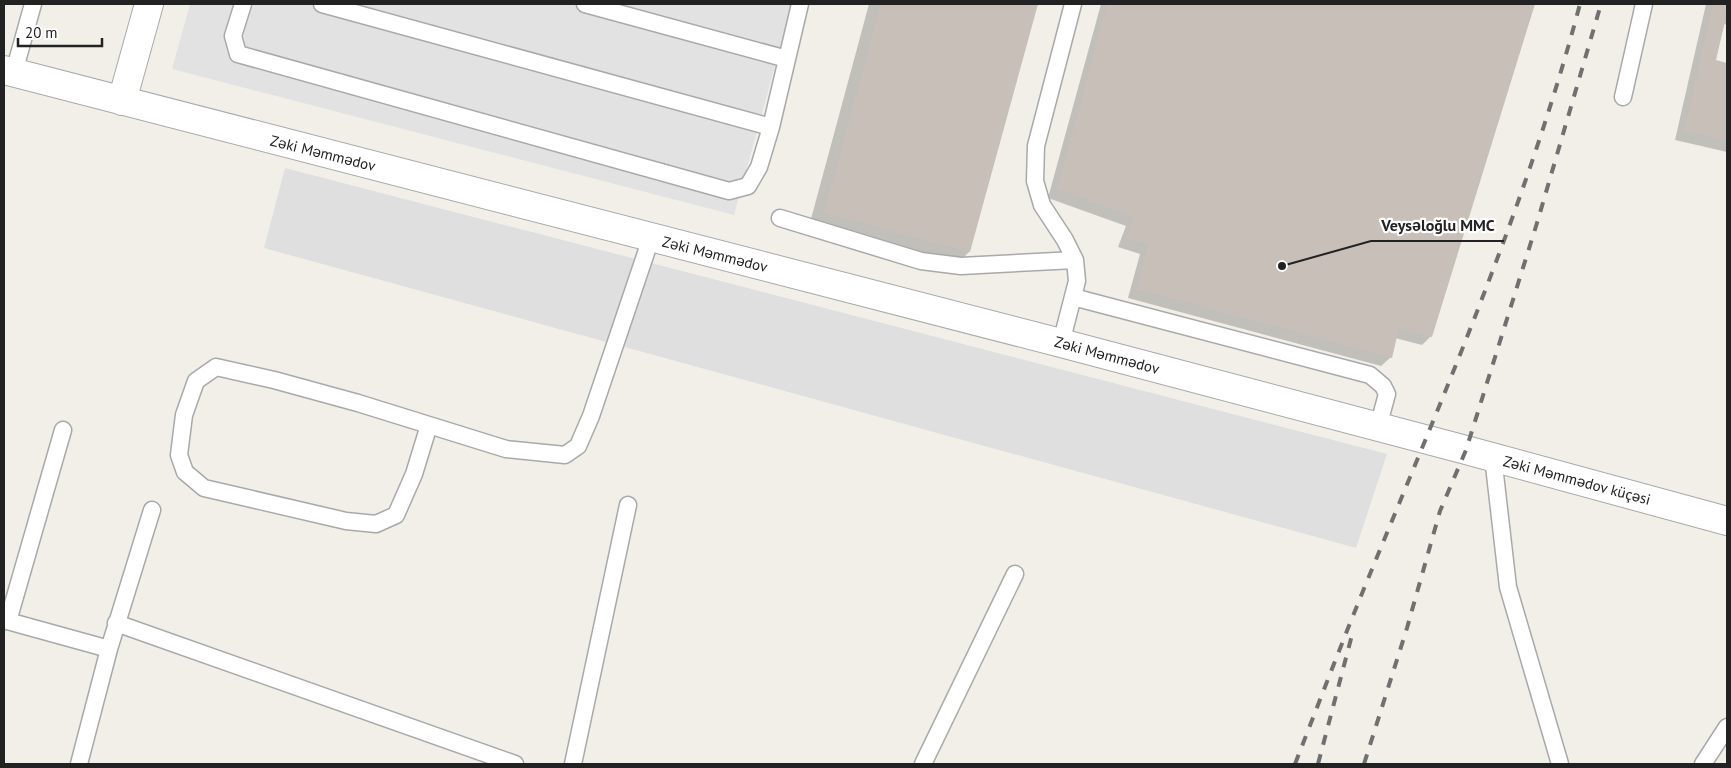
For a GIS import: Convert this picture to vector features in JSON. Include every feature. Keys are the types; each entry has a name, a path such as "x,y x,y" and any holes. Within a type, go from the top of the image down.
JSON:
{"street":[{"path":"122,101 149,4"},
{"name":"Zəki Məmmədov","path":"9,71 1061,343 1426,440"},
{"name":"Zəki Məmmədov küçəsi","path":"1426,440 1727,521"}],"lane":[{"path":"9,71 33,4"},
{"path":"243,4 233,36 238,54 729,191 748,186 759,167 771,127 800,4"},
{"path":"322,4 771,127"},
{"path":"585,4 786,59"},
{"path":"1061,343 1077,281 1074,260 1042,205 1035,181 1036,146 1073,4"},
{"path":"1624,97 1644,4"},
{"path":"780,218 922,260 962,266 1074,260"},
{"path":"429,426 414,474 396,515 376,524 346,521 204,488 184,472 179,455 184,415 196,381 216,367 274,380 429,426 506,449 565,455 578,446 591,416 651,238"},
{"path":"1073,297 1370,376 1384,386 1387,394 1378,427"},
{"path":"63,430 6,621 109,649"},
{"path":"1493,457 1508,587 1560,764"},
{"path":"573,764 628,505"},
{"path":"79,764 116,623 152,510"},
{"path":"923,764 1015,574"},
{"path":"116,623 515,764"},
{"path":"1703,764 1727,727"}],"shaded area":[{"path":"190,4 792,4 734,215 172,69"},
{"path":"285,168 1387,454 1356,548 264,248"}],"building":[{"path":"881,4 1038,4 970,252 824,213"},
{"path":"1107,4 1535,4 1432,337 1399,328 1392,358 1136,289 1149,244 1126,238 1134,217 1057,189"},
{"path":"1713,4 1727,4 1727,13 1716,60 1727,63 1727,141 1684,131"}],"railway":[{"path":"1295,764 1356,608 1454,370 1510,225 1559,79 1580,4"},
{"path":"1364,764 1407,628 1440,511 1466,450 1537,223 1601,4"},
{"path":"1318,764 1352,635"}],"place":[{"name":"Veysəloğlu MMC","path":"1282,266"}]}
